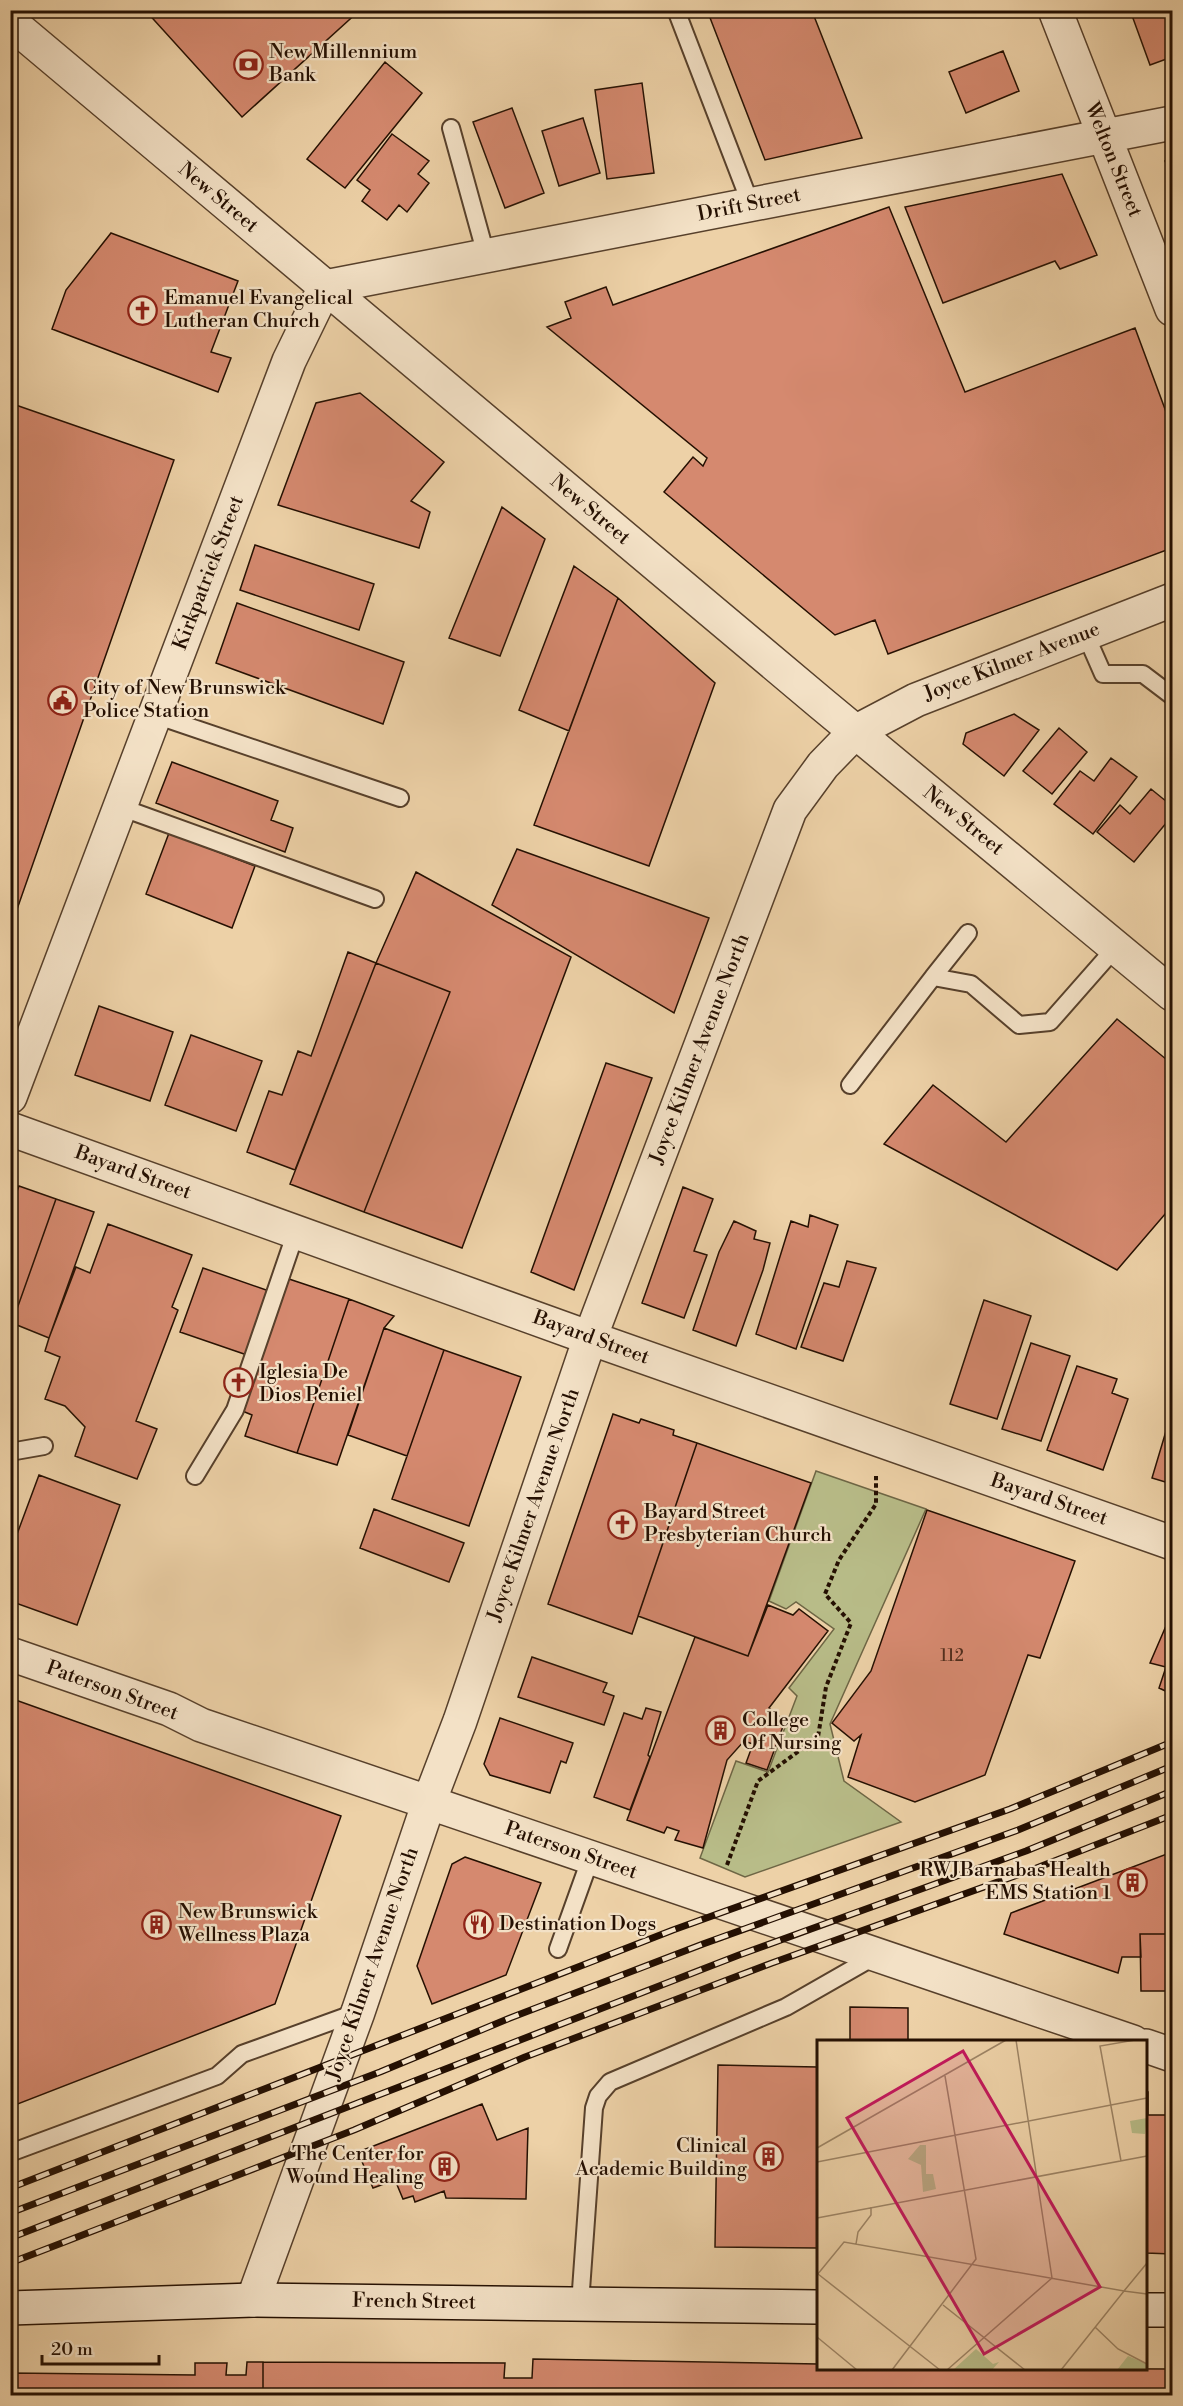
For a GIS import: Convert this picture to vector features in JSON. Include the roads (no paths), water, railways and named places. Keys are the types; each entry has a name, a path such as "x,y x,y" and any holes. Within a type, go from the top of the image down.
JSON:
{"street":[{"name":"Welton Street","path":"1055,10 1173,309"},
{"name":"New Street","path":"10,22 855,732 1173,994"},
{"name":"Drift Street","path":"325,287 1173,123"},
{"name":"Kirkpatrick Street","path":"10,1097 290,361 325,287"},
{"name":"Joyce Kilmer Avenue","path":"855,732 916,700 1173,600"},
{"name":"Joyce Kilmer Avenue North","path":"253,2300 358,2012 429,1802 460,1721 590,1338 790,810 823,765 855,732"},
{"name":"Bayard Street","path":"10,1129 590,1338 1173,1543"},
{"name":"Paterson Street","path":"10,1654 169,1709 201,1725 1127,2040"},
{"path":"1147,2046 1173,2055"},
{"name":"French Street","path":"10,2308 253,2300 817,2307"},
{"path":"1147,2310 1173,2310"}],"lane":[{"path":"676,10 751,205"},
{"path":"451,128 486,255"},
{"path":"1085,633 1103,674 1143,674 1173,696"},
{"path":"155,715 400,798"},
{"path":"120,807 375,899"},
{"path":"850,1085 968,933"},
{"path":"933,977 971,984 1019,1024 1050,1022 1116,947"},
{"path":"195,1476 235,1410 296,1232"},
{"path":"10,1452 44,1446"},
{"path":"558,1949 591,1857"},
{"path":"580,2304 594,2108 598,2096 610,2082 786,2007 878,1954"},
{"path":"10,2153 217,2076 242,2054 358,2012"}],"railway":[{"path":"10,2188 673,1930 1010,1809 1172,1742"},
{"path":"10,2213 380,2072 510,2018 703,1944 1018,1830 1172,1766"},
{"path":"10,2238 739,1955 1026,1851 1172,1791"},
{"path":"10,2263 354,2130 525,2057 772,1963 1034,1869 1172,1815"}],"place":[{"name":"New Millennium Bank","path":"248,64"},
{"name":"Emanuel Evangelical Lutheran Church","path":"143,310"},
{"name":"City of New Brunswick Police Station","path":"62,700"},
{"name":"Iglesia De Dios Peniel","path":"238,1383"},
{"name":"Bayard Street Presbyterian Church","path":"623,1524"},
{"name":"College Of Nursing","path":"721,1731"},
{"name":"RWJBarnabas Health EMS Station 1","path":"1132,1882"},
{"name":"New Brunswick Wellness Plaza","path":"157,1924"},
{"name":"Destination Dogs","path":"478,1924"},
{"name":"Clinical Academic Building","path":"768,2157"},
{"name":"The Center for Wound Healing","path":"445,2166"}]}
